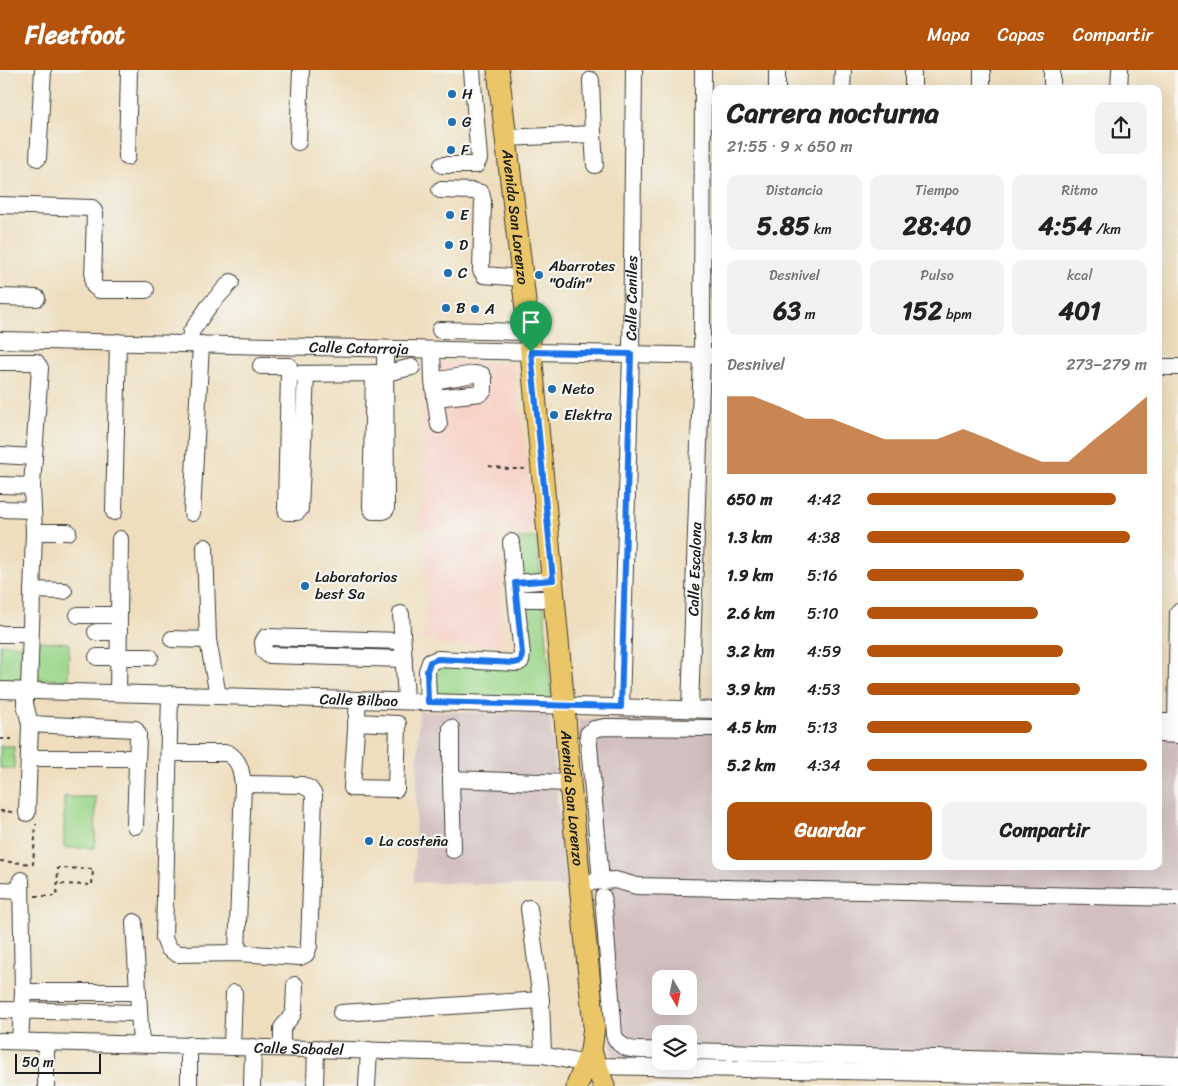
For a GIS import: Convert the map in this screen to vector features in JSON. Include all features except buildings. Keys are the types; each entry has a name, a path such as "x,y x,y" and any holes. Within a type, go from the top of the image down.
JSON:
{"main road":[{"name":"Avenida San Lorenzo","path":"498,70 542,467 594,1026 591,1060 577,1086"},
{"name":"Avenida San Lorenzo","path":"591,1060 604,1086"}],"street":[{"path":"38,158 43,70"},
{"path":"127,156 129,70"},
{"path":"298,142 301,70"},
{"path":"442,165 476,165 479,159 472,70"},
{"name":"Calle Caniles","path":"621,707 631,354 634,70"},
{"name":"Calle Escalona","path":"690,709 709,356 703,70"},
{"path":"777,85 778,70"},
{"path":"842,85 843,70"},
{"path":"913,70 913,85"},
{"path":"982,70 982,85"},
{"path":"1052,70 1052,85"},
{"path":"1119,85 1120,70"},
{"path":"591,80 595,165"},
{"path":"505,138 594,134"},
{"path":"440,190 481,193 483,201 481,270 484,275 521,278"},
{"path":"0,205 92,208 95,213 94,286 99,290 146,290"},
{"path":"192,513 196,344 191,332 209,306 230,282"},
{"path":"0,297 37,298"},
{"path":"440,330 529,342"},
{"name":"Calle Catarroja","path":"0,340 432,350 529,342 631,354 709,356"},
{"path":"114,512 118,342"},
{"path":"290,346 287,512 297,512 300,509 306,374"},
{"path":"380,373 386,509 383,511 373,511 371,507 380,373 385,349"},
{"path":"432,350 433,380 440,425"},
{"path":"0,362 36,362 40,368 32,486 34,532 25,704 30,724 27,813"},
{"path":"261,366 306,374 380,373 412,367"},
{"path":"1162,366 1178,367"},
{"path":"433,380 474,374 482,375 484,379 484,390 481,394 435,398"},
{"path":"0,455 34,457"},
{"path":"0,485 32,486"},
{"path":"0,509 33,510"},
{"path":"34,532 68,532"},
{"path":"118,693 120,539"},
{"path":"428,702 427,671 430,662 438,659 514,663 521,661 522,654 511,542"},
{"path":"205,546 208,640 218,696"},
{"path":"515,583 554,590"},
{"path":"32,590 64,590"},
{"path":"516,599 554,590"},
{"path":"1177,727 1178,612"},
{"path":"401,614 406,701"},
{"path":"78,616 119,615"},
{"path":"96,632 119,632"},
{"path":"0,634 30,634"},
{"path":"402,641 266,637 263,642 264,651 268,655 404,659"},
{"path":"172,639 208,640"},
{"path":"97,657 150,657"},
{"name":"Calle Bilbao","path":"0,690 712,710"},
{"path":"170,694 164,938 168,948 177,954 236,953 300,957 306,954 309,946 314,795 310,789 302,785 243,784"},
{"path":"356,722 398,724 396,789 352,788 356,722 358,700"},
{"path":"1162,723 1177,727"},
{"path":"30,724 135,729 138,734 135,826"},
{"path":"652,1050 622,1047 616,1042 614,1035 588,734 594,729 605,727 712,728"},
{"path":"1162,733 1177,727"},
{"path":"451,728 453,850"},
{"path":"170,753 228,752 235,758 240,767 243,784 236,953"},
{"path":"30,758 136,758"},
{"path":"451,780 570,783"},
{"path":"581,892 602,889 617,894 637,886 1178,898"},
{"path":"0,890 21,888 23,992 20,1041"},
{"path":"530,908 541,1000 543,1055"},
{"path":"134,922 141,1044"},
{"path":"282,1047 282,1028 294,1010 295,985"},
{"path":"23,992 137,992"},
{"path":"232,1046 234,993"},
{"path":"341,1013 541,1000"},
{"path":"0,1010 138,1013"},
{"name":"Calle Sabadel","path":"0,1041 543,1055 856,1079 1018,1080 1178,1078"},
{"path":"46,1042 46,1086"},
{"path":"189,1045 189,1086"},
{"path":"252,1086 253,1047"},
{"path":"315,1086 316,1048"},
{"path":"367,1086 369,1050"},
{"path":"697,1051 1178,1065"}],"path":[{"path":"489,466 508,469 542,467"},
{"path":"0,811 37,814 33,864 0,861"},
{"path":"21,888 57,896 58,868 93,869 92,884 58,884"}],"shaded area":[{"path":"426,361 512,363 538,531 420,529 422,389 426,388"},
{"path":"459,533 498,535 503,645 437,645 436,640 422,639 425,610 424,536"},
{"path":"419,711 549,714 566,887 414,882"},
{"path":"578,719 712,721 712,870 1162,870 1162,727 1178,727 1178,1073 697,1062 697,1025 652,1025 652,1061 613,1060"}],"green space":[{"path":"518,538 537,538 541,584 538,594 528,594 522,584"},
{"path":"526,605 544,607 551,694 548,699 437,696 434,692 434,666 521,666 523,608"},
{"path":"38,641 69,643 68,680 35,679"},
{"path":"0,644 24,645 22,680 0,679"},
{"path":"0,746 14,746 14,769 0,768"},
{"path":"64,797 96,797 95,848 64,848"}],"place":[{"name":"H","path":"452,94"},
{"name":"G","path":"452,122"},
{"name":"F","path":"451,150"},
{"name":"E","path":"450,215"},
{"name":"D","path":"449,245"},
{"name":"C","path":"448,273"},
{"name":"Abarrotes \"Odín\"","path":"539,275"},
{"name":"B","path":"446,308"},
{"name":"A","path":"475,309"},
{"name":"Neto","path":"552,389"},
{"name":"Elektra","path":"554,415"},
{"name":"Laboratorios best Sa","path":"305,586"},
{"name":"La costeña","path":"369,841"}],"route":[{"path":"531,352 631,354 621,707 428,702 427,671 430,662 438,659 514,663 521,661 522,654 515,583 553,580 531,352"}]}
